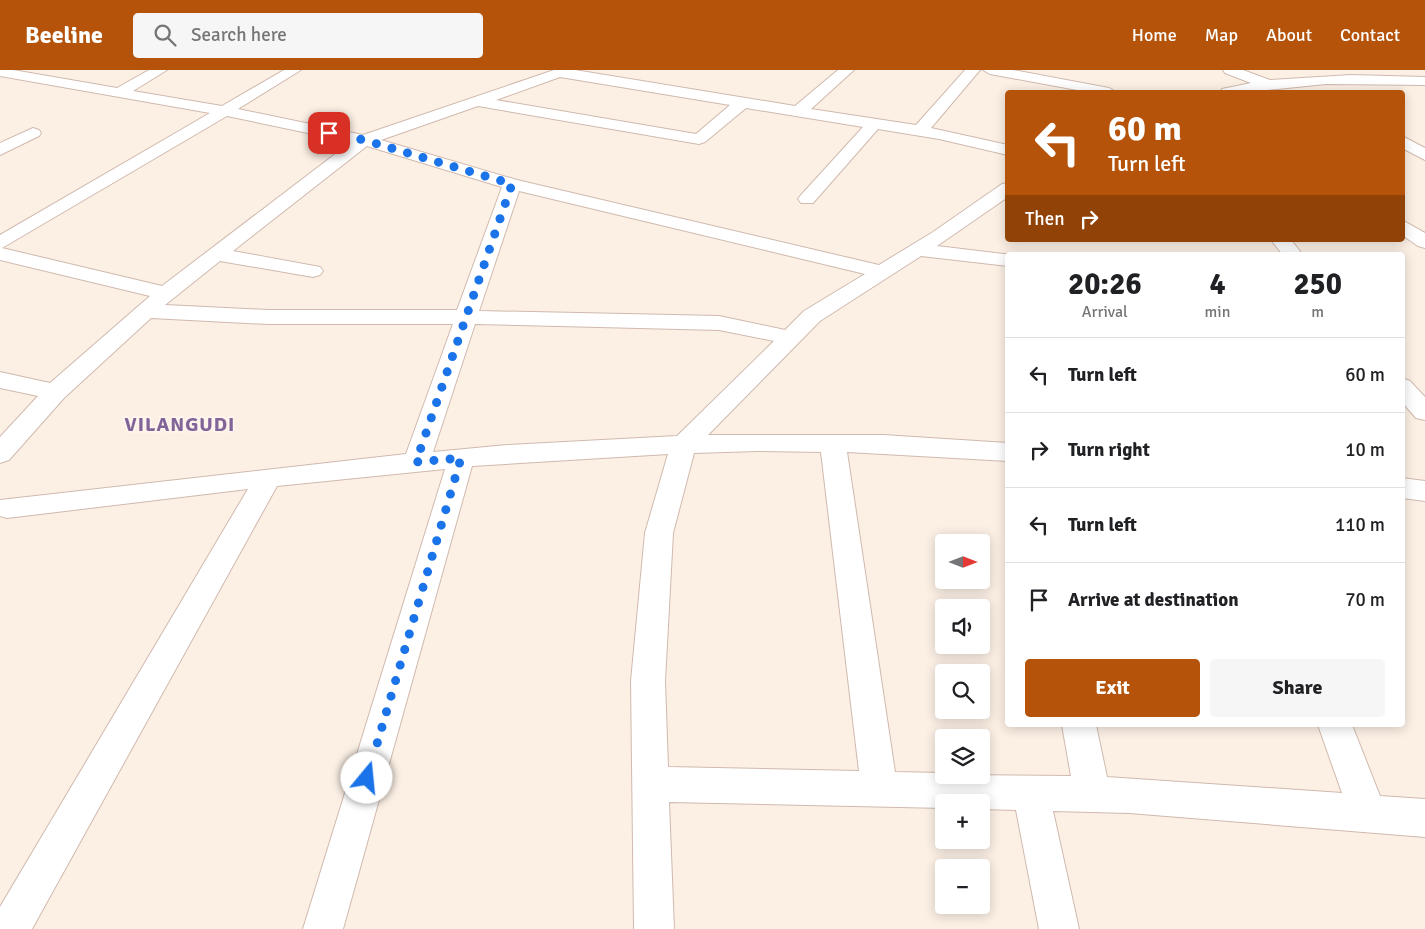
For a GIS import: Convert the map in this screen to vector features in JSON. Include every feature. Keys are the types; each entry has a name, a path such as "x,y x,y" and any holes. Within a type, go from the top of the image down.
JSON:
{"street":[{"path":"120,92 160,70"},
{"path":"0,243 294,70"},
{"path":"800,111 847,70"},
{"path":"920,131 973,70"},
{"path":"990,70 1098,90"},
{"path":"1233,70 1270,85"},
{"path":"0,72 224,111 364,140 512,184 882,272"},
{"path":"0,454 55,392 166,293 364,140 563,72 920,131 1005,149"},
{"path":"1250,90 1270,85 1352,75 1425,81"},
{"path":"1313,80 1328,90"},
{"path":"478,101 699,139 743,102"},
{"path":"807,199 875,124"},
{"path":"0,150 33,133 8,129"},
{"path":"1405,143 1425,155"},
{"path":"416,462 512,184"},
{"path":"654,929 648,681 659,532 683,445 812,316 916,250 1005,190"},
{"path":"1405,228 1425,242"},
{"path":"1283,242 1291,252"},
{"path":"916,250 1005,260"},
{"path":"0,254 166,293"},
{"path":"215,254 313,271"},
{"path":"147,311 268,317 466,317 719,323 790,338"},
{"path":"0,380 55,392"},
{"path":"1405,389 1425,412"},
{"path":"2,512 268,478 461,458 716,443 938,446 1005,452"},
{"path":"833,444 879,789"},
{"path":"323,929 461,458"},
{"path":"10,929 268,478"},
{"path":"1405,488 1425,490"},
{"path":"1080,727 1092,794"},
{"path":"1336,727 1368,813"},
{"path":"650,784 1092,794 1425,818"},
{"path":"1031,793 1059,929"}],"district":[{"name":"VILANGUDI","path":"180,424"}],"route":[{"path":"329,133 364,140 512,184 416,462 461,458 367,778"}]}
